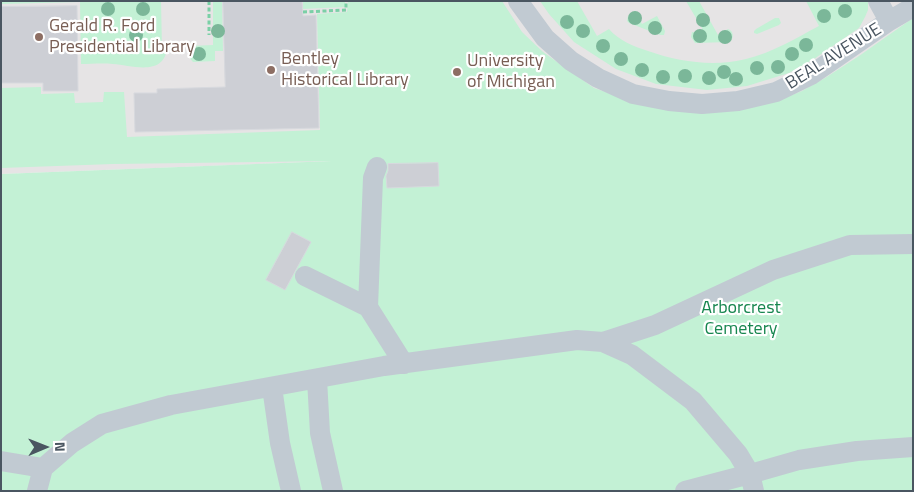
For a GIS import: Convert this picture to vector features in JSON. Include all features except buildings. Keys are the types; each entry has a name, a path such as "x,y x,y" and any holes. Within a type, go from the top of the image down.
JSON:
{"street":[{"name":"BEAL AVENUE","path":"518,1 545,38 571,61 598,78 633,94 669,101 702,104 738,101 776,92 811,75 889,21 913,7"},
{"path":"878,1 889,21"},
{"path":"368,306 373,178 377,167"},
{"path":"603,342 655,325 773,270 850,245 913,244"},
{"path":"304,276 368,306 404,364"},
{"path":"37,491 43,468 72,442 102,424 171,405 317,379 404,364 577,340 603,342 632,355 693,400 738,454 752,482"},
{"path":"317,379 320,433 333,491"},
{"path":"272,387 280,444 291,491"},
{"path":"684,491 752,482 799,460 857,451 913,447"},
{"path":"1,461 43,468"}],"path":[{"path":"209,1 209,35"},
{"path":"302,12 346,10 346,1"}],"shaded area":[{"name":"University of Michigan","path":"1,1 913,1 913,143 363,160 1,174"}],"green space":[{"path":"1,1 161,1 162,49 167,49 164,58 153,66 81,64 80,2 1,4"},
{"path":"213,1 222,1 223,51 215,51 215,61 193,62 189,54 189,46 213,45"},
{"path":"303,1 345,1 345,7 303,9"},
{"name":"Arborcrest Cemetery","path":"348,1 502,1 522,32 543,52 594,88 632,101 777,101 802,91 825,78 913,18 913,491 1,491 1,174 332,161 113,164 1,168 1,88 41,87 41,94 74,93 75,103 103,102 104,92 124,92 127,137 320,130 317,14 347,12"},
{"path":"540,1 577,1 597,36 609,29 622,40 660,55 709,63 746,59 765,53 819,26 806,1 868,1 868,10 859,28 814,59 789,73 747,86 707,90 656,84 616,69 574,42"},
{"path":"686,1 699,1 718,35 728,29 731,31 733,37 730,42 695,43 691,37 692,32 698,33 703,30"},
{"path":"635,11 642,24 657,16 665,31 664,35 629,23 627,21 628,16"},
{"path":"775,18 779,18 781,23 779,25 757,34 754,33 756,29"}],"place":[{"name":"Gerald R. Ford Presidential Library","path":"39,37"},
{"name":"Bentley Historical Library","path":"271,70"},
{"name":"University of Michigan","path":"457,72"}]}
